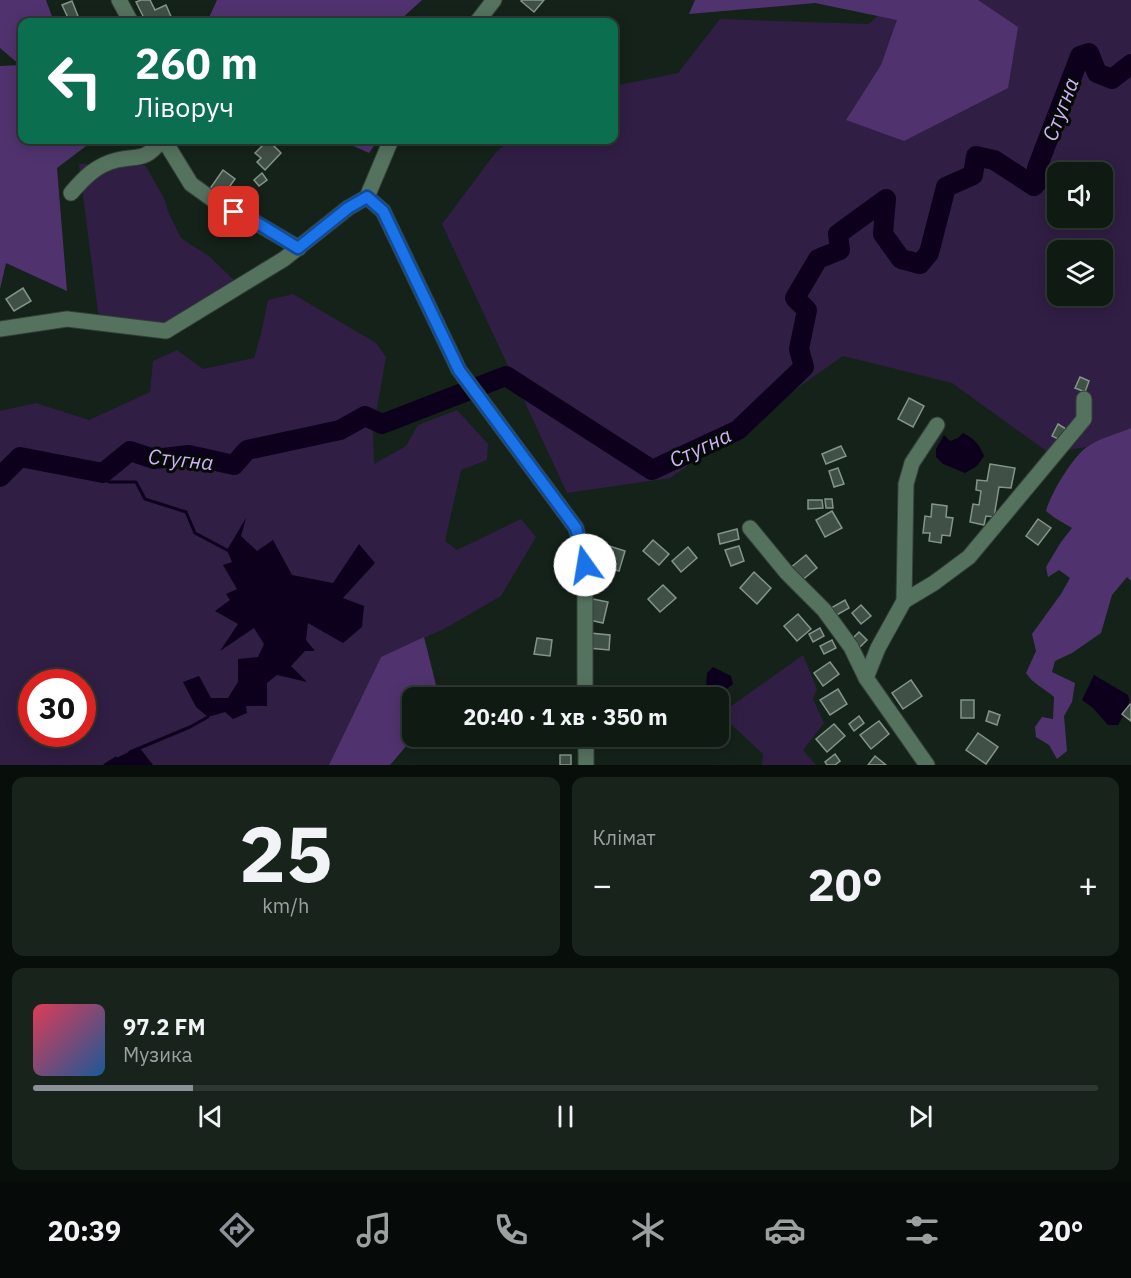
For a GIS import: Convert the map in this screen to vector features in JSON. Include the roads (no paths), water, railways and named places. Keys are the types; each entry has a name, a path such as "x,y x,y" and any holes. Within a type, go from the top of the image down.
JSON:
{"street":[{"path":"118,0 129,18"},
{"path":"480,18 494,0"},
{"path":"71,193 87,174 116,160 139,159 159,144"},
{"path":"165,144 190,184 223,207 246,216 298,248"},
{"path":"0,329 67,319 166,331 284,259 348,208 367,197 389,144"},
{"path":"367,197 383,211 459,370 481,403 576,528 585,565 585,687"},
{"path":"904,600 933,583 969,557 1084,419 1084,399"},
{"path":"866,678 878,648 904,600 906,484 912,463 938,425"},
{"path":"750,528 787,573 824,610 851,647 866,678 927,765"},
{"path":"586,747 586,765"}],"waterway":[{"name":"Стугна","path":"0,477 20,457 103,473 130,451 154,459 189,455 234,465 247,450 340,430 365,416 382,424 506,376 652,470 738,430 804,367 799,349 807,310 795,298 818,259 840,250 838,234 886,199 883,234 901,259 920,264 929,253 946,187 973,175 976,156 994,160 1034,186 1040,179 1037,168 1080,56 1089,53 1097,73 1112,79 1131,64"},
{"path":"103,473 109,482 136,482 145,499 186,512 195,533 227,550"},
{"path":"130,752 208,717"},
{"path":"105,765 116,758"}]}
